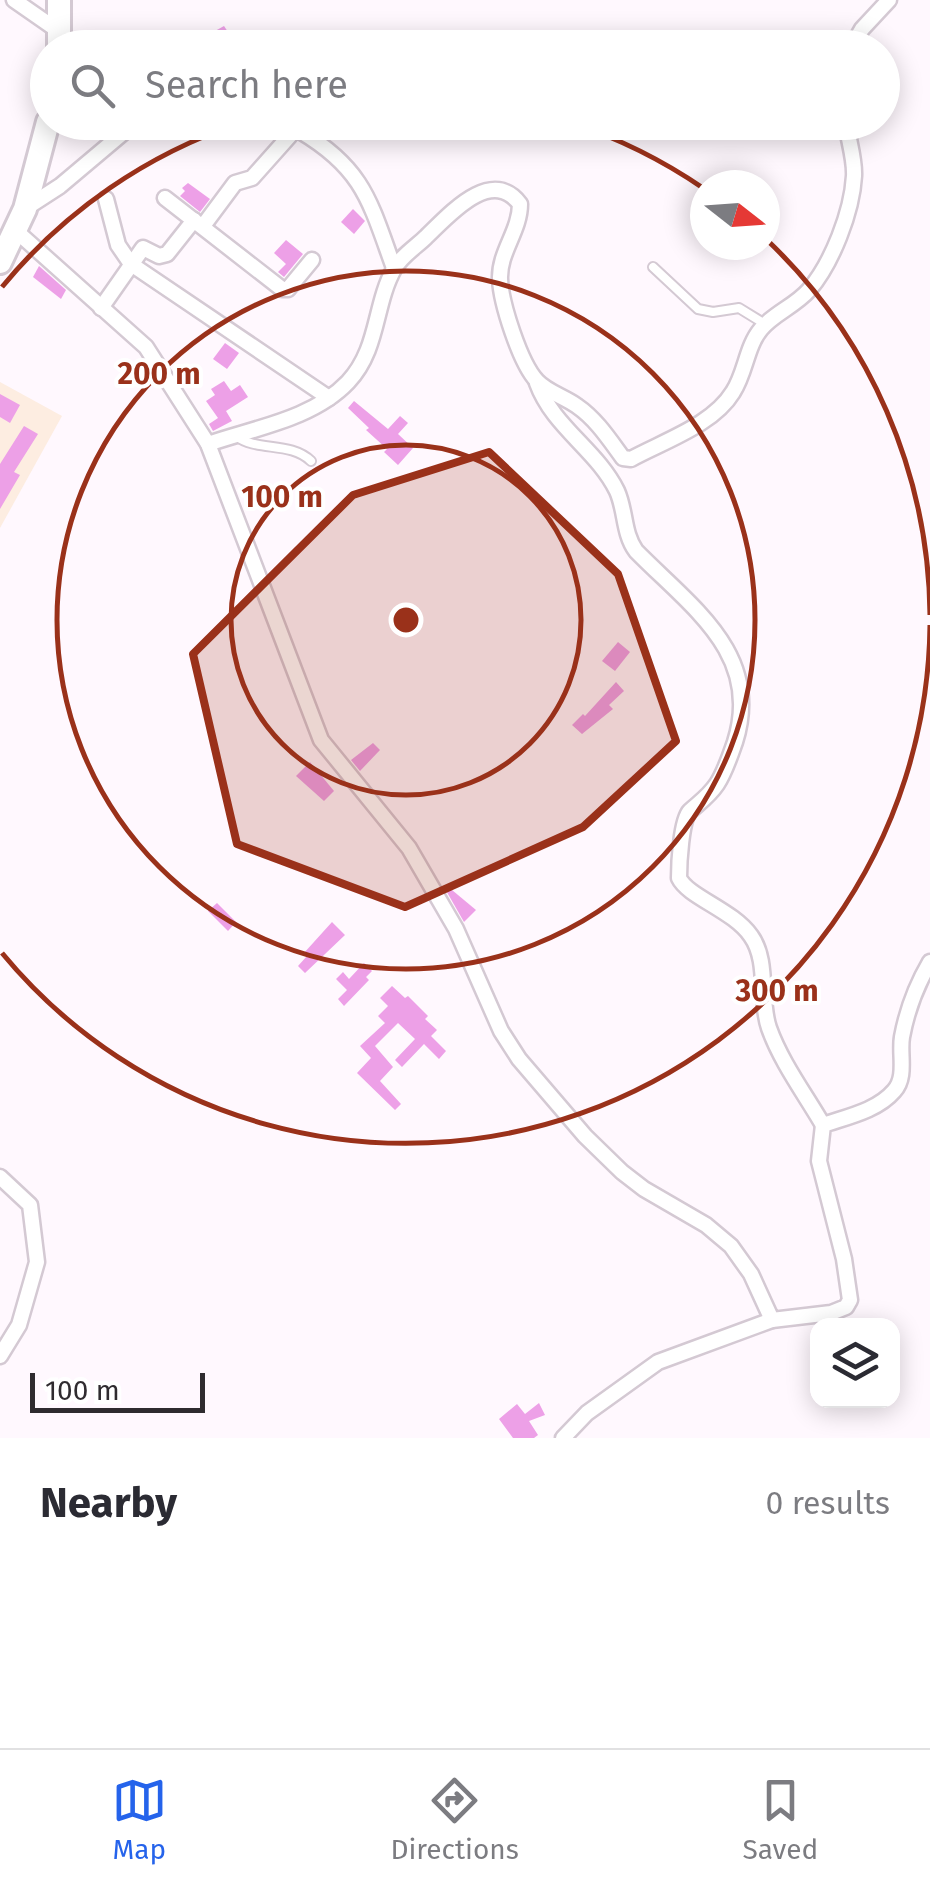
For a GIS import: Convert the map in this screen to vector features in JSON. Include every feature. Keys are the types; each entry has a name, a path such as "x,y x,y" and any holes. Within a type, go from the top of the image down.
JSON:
{"highway":[{"path":"58,0 60,30"},
{"path":"0,262 20,219 43,140"}],"street":[{"path":"14,0 48,30"},
{"path":"861,30 890,0"},
{"path":"115,140 20,219 101,308 146,347 208,444 321,740 409,848 456,929 510,1045 584,1136 622,1172 706,1225 730,1246 751,1274 772,1320"},
{"path":"101,308 144,247 159,256 167,254 235,183 252,178 287,140"},
{"path":"313,140 353,171 365,189 394,268"},
{"path":"537,382 592,418 624,458 631,459 707,418 723,405 738,382 752,342 765,324 791,308 812,286 842,225 854,174 849,140"},
{"path":"208,444 304,412 329,398 348,382 372,343 394,268 478,192 510,193 520,204 520,216 503,255 500,282 510,324 537,382 551,411 608,475 618,494 628,540 707,624 727,649 735,668 744,714 717,785 684,820 678,878 688,891 724,910 756,945 769,1028 822,1125 819,1161 850,1300 846,1307 831,1313 772,1320 658,1362 588,1412 564,1438"},
{"path":"106,198 118,245 131,264 329,398"},
{"path":"164,198 282,290 288,289 312,260"},
{"path":"822,1125 856,1114 895,1090 900,1081 901,1041 910,1002 930,962"},
{"path":"0,1177 30,1205 37,1262 19,1325 0,1356"}],"lane":[{"path":"653,267 698,309 714,312 739,308 765,324"},
{"path":"235,435 246,442 300,452 310,461"}],"highlighted area":[{"path":"489,452 618,574 676,741 583,827 405,907 237,844 193,654 353,495"}],"shaded area":[{"path":"0,382 62,416 0,528"}],"building":[{"path":"188,183 210,199 200,212 180,196"},
{"path":"353,209 365,221 354,234 341,222"},
{"path":"286,240 303,254 284,277 278,272 286,264 274,253"},
{"path":"39,266 66,290 61,299 33,277"},
{"path":"225,343 239,353 227,369 213,359"},
{"path":"224,381 231,391 240,385 248,397 226,411 232,421 213,431 209,424 218,418 206,401 215,395 211,389"},
{"path":"0,394 20,405 10,423 0,417"},
{"path":"354,401 388,429 400,416 408,423 398,434 413,448 398,465 348,408"},
{"path":"24,426 38,434 14,472 20,475 0,509 0,464"},
{"path":"618,642 630,652 615,671 602,661"},
{"path":"616,682 624,691 609,705 613,709 582,734 572,725"},
{"path":"373,743 380,750 360,771 351,760"},
{"path":"310,762 334,791 324,801 296,776"},
{"path":"444,887 476,910 464,922"},
{"path":"217,903 236,922 228,931 208,911"},
{"path":"332,922 345,935 305,973 298,966 307,956 304,953"},
{"path":"364,963 372,971 366,977 369,980 344,1006 338,999 347,990 336,979 343,972 349,979"},
{"path":"392,986 428,1016 425,1019 437,1030 431,1036 446,1051 439,1059 424,1044 402,1067 395,1060 415,1039 398,1023 375,1046 393,1067 380,1081 401,1104 395,1110 357,1073 371,1058 360,1046 385,1023 378,1016 388,1006 380,998"},
{"path":"539,1403 545,1415 529,1421 538,1435 513,1438 499,1419 517,1404 525,1414"}]}
